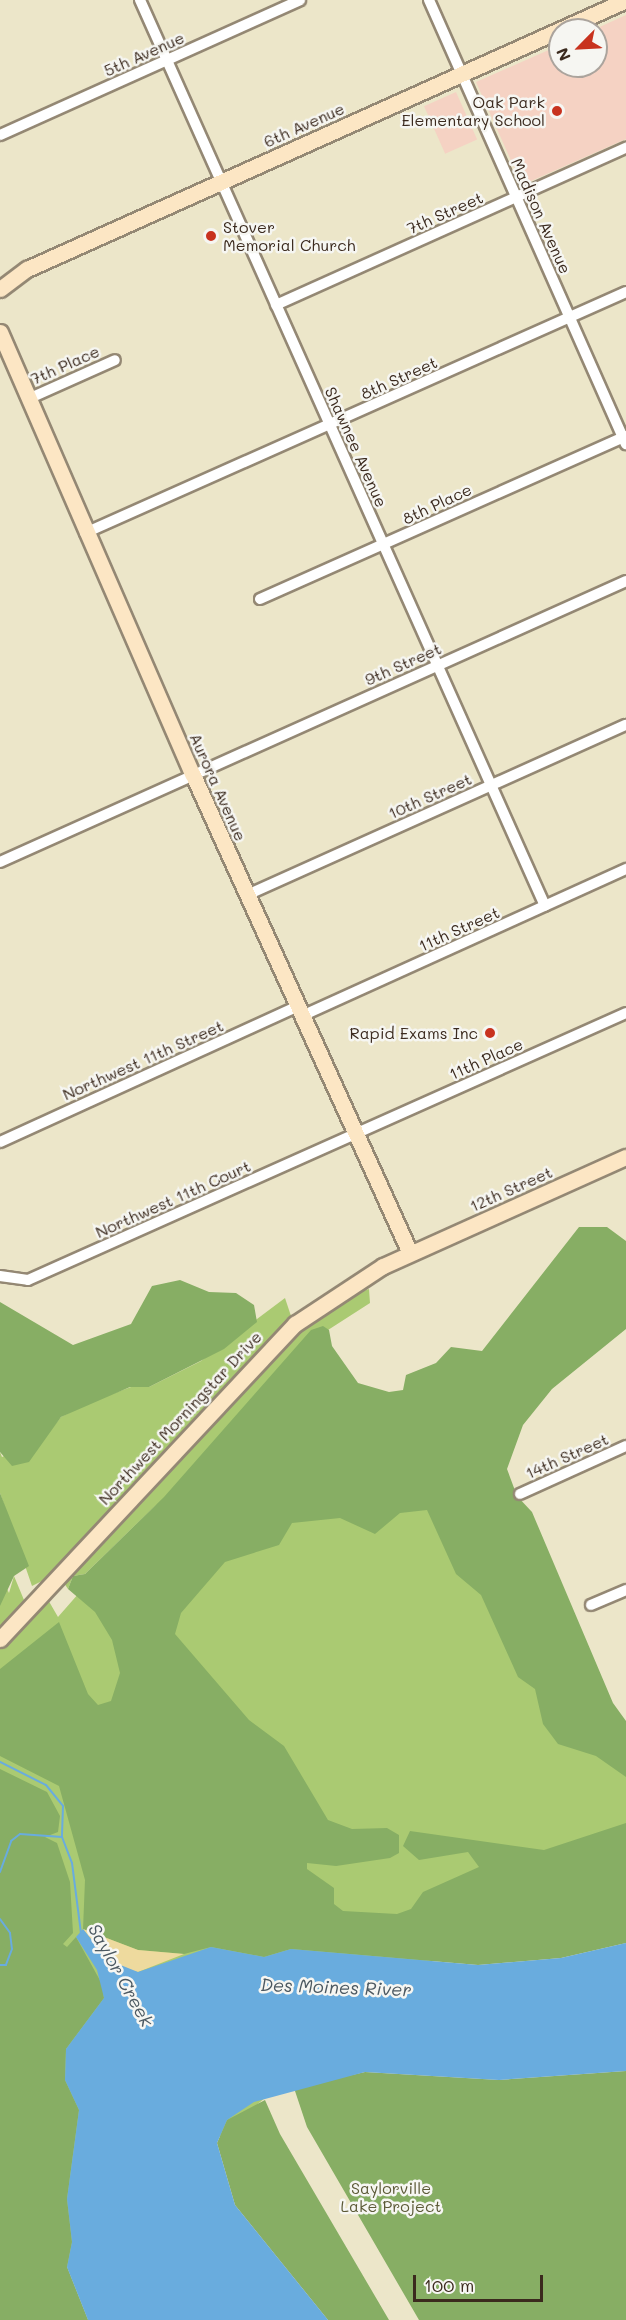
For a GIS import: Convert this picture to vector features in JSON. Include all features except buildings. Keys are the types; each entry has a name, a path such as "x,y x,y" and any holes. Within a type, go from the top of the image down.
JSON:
{"main road":[{"name":"6th Avenue","path":"0,289 27,269 626,0"},
{"name":"Aurora Avenue","path":"1,336 192,775 358,1132 410,1253"},
{"name":"12th Street","path":"410,1253 626,1157"},
{"name":"Northwest Morningstar Drive","path":"0,1639 290,1328 332,1297 410,1253"}],"street":[{"name":"Shawnee Avenue","path":"140,0 544,906"},
{"name":"5th Avenue","path":"0,135 300,0"},
{"name":"Madison Avenue","path":"429,0 625,439"},
{"name":"7th Street","path":"276,305 626,148"},
{"name":"8th Street","path":"85,533 330,426 626,292"},
{"name":"7th Place","path":"28,399 115,360"},
{"name":"8th Place","path":"260,599 625,439"},
{"name":"9th Street","path":"0,862 626,580"},
{"name":"10th Street","path":"247,895 626,725"},
{"name":"11th Street","path":"302,1011 626,869"},
{"name":"Northwest 11th Street","path":"0,1142 302,1011"},
{"name":"11th Place","path":"358,1132 626,1013"},
{"name":"Northwest 11th Court","path":"0,1276 28,1280 358,1132"},
{"name":"14th Street","path":"520,1494 626,1446"},
{"path":"591,1605 626,1590"}],"shaded area":[{"name":"Oak Park Elementary School","path":"626,15 626,139 522,185 476,82 548,50 548,78 608,78 608,23"},
{"path":"456,92 477,140 445,154 424,106"}],"green space":[{"path":"579,1227 607,1227 626,1241 626,1329 552,1389 523,1425 507,1469 517,1496 532,1512 613,1703 626,1721 626,1777 596,1756 558,1744 543,1724 535,1689 518,1677 481,1595 456,1574 427,1510 400,1513 375,1534 340,1518 292,1523 279,1545 225,1562 181,1613 175,1634 249,1720 284,1746 328,1820 352,1829 387,1828 399,1835 399,1853 390,1858 336,1866 307,1863 307,1869 334,1888 334,1904 343,1911 397,1914 411,1909 423,1892 479,1867 468,1852 419,1860 403,1846 410,1831 544,1850 626,1823 626,1943 561,1958 478,1965 291,1949 264,1957 211,1947 184,1954 138,1950 83,1929 85,1880 59,1786 0,1756 0,1669 59,1622 88,1694 98,1705 111,1701 120,1673 112,1640 95,1612 68,1589 73,1576 85,1574 164,1497 311,1330 323,1326 329,1330 332,1346 358,1383 389,1392 403,1390 406,1375 436,1363 451,1347 482,1351"},
{"path":"180,1280 209,1292 236,1293 254,1305 257,1322 224,1349 149,1387 130,1387 61,1417 29,1462 12,1466 0,1452 0,1302 73,1345 131,1324 152,1286"},
{"path":"369,1289 370,1303 328,1330 363,1496 491,1440 626,1738 626,1943 425,1961 67,2267 88,2320 0,2320 0,1649 47,1598 58,1617 157,1504 85,1574 73,1576 68,1589 62,1580 282,1346 354,1294"},
{"path":"285,1298 291,1316 46,1579 32,1586 0,1493 0,1452 2,1457 44,1438 61,1417 90,1402 131,1387 149,1387 201,1361"},
{"path":"0,1493 29,1566 14,1576 0,1606"},
{"path":"0,1574 9,1593 14,1576 24,1600 0,1628"},
{"path":"0,1769 47,1792 60,1816 58,1832 45,1837 57,1843 70,1882 73,1933 63,1944 67,1947 76,1937 102,1984 104,1998 66,2049 65,2080 79,2110 67,2199 72,2242 67,2267 88,2320 0,2320"},
{"name":"Saylorville Lake Project","path":"626,2071 626,2320 419,2320 307,2127 294,2088 365,2072 499,2080"},
{"path":"265,2100 280,2134 389,2320 328,2320 235,2205 217,2143 227,2120"}],"sand":[{"path":"83,1929 138,1950 184,1954 138,1972 123,1969 107,1960"}],"water":[{"name":"Des Moines River","path":"83,1929 108,1960 138,1972 211,1947 264,1957 291,1949 478,1965 561,1958 626,1943 626,2071 499,2080 365,2072 254,2102 227,2120 217,2143 235,2205 328,2320 88,2320 67,2267 72,2242 67,2199 79,2110 65,2080 66,2049 104,1998 97,1970 76,1937"}],"waterway":[{"path":"0,1762 46,1785 63,1806 62,1837"},
{"name":"Saylor Creek","path":"0,1872 11,1841 20,1834 62,1837 72,1863 81,1933"},
{"name":"Saylor Creek","path":"0,1919 10,1933 12,1949 6,1965 0,1965"}],"place":[{"name":"Oak Park Elementary School","path":"557,111"},
{"name":"Stover Memorial Church","path":"211,236"},
{"name":"Rapid Exams Inc","path":"490,1033"}]}
